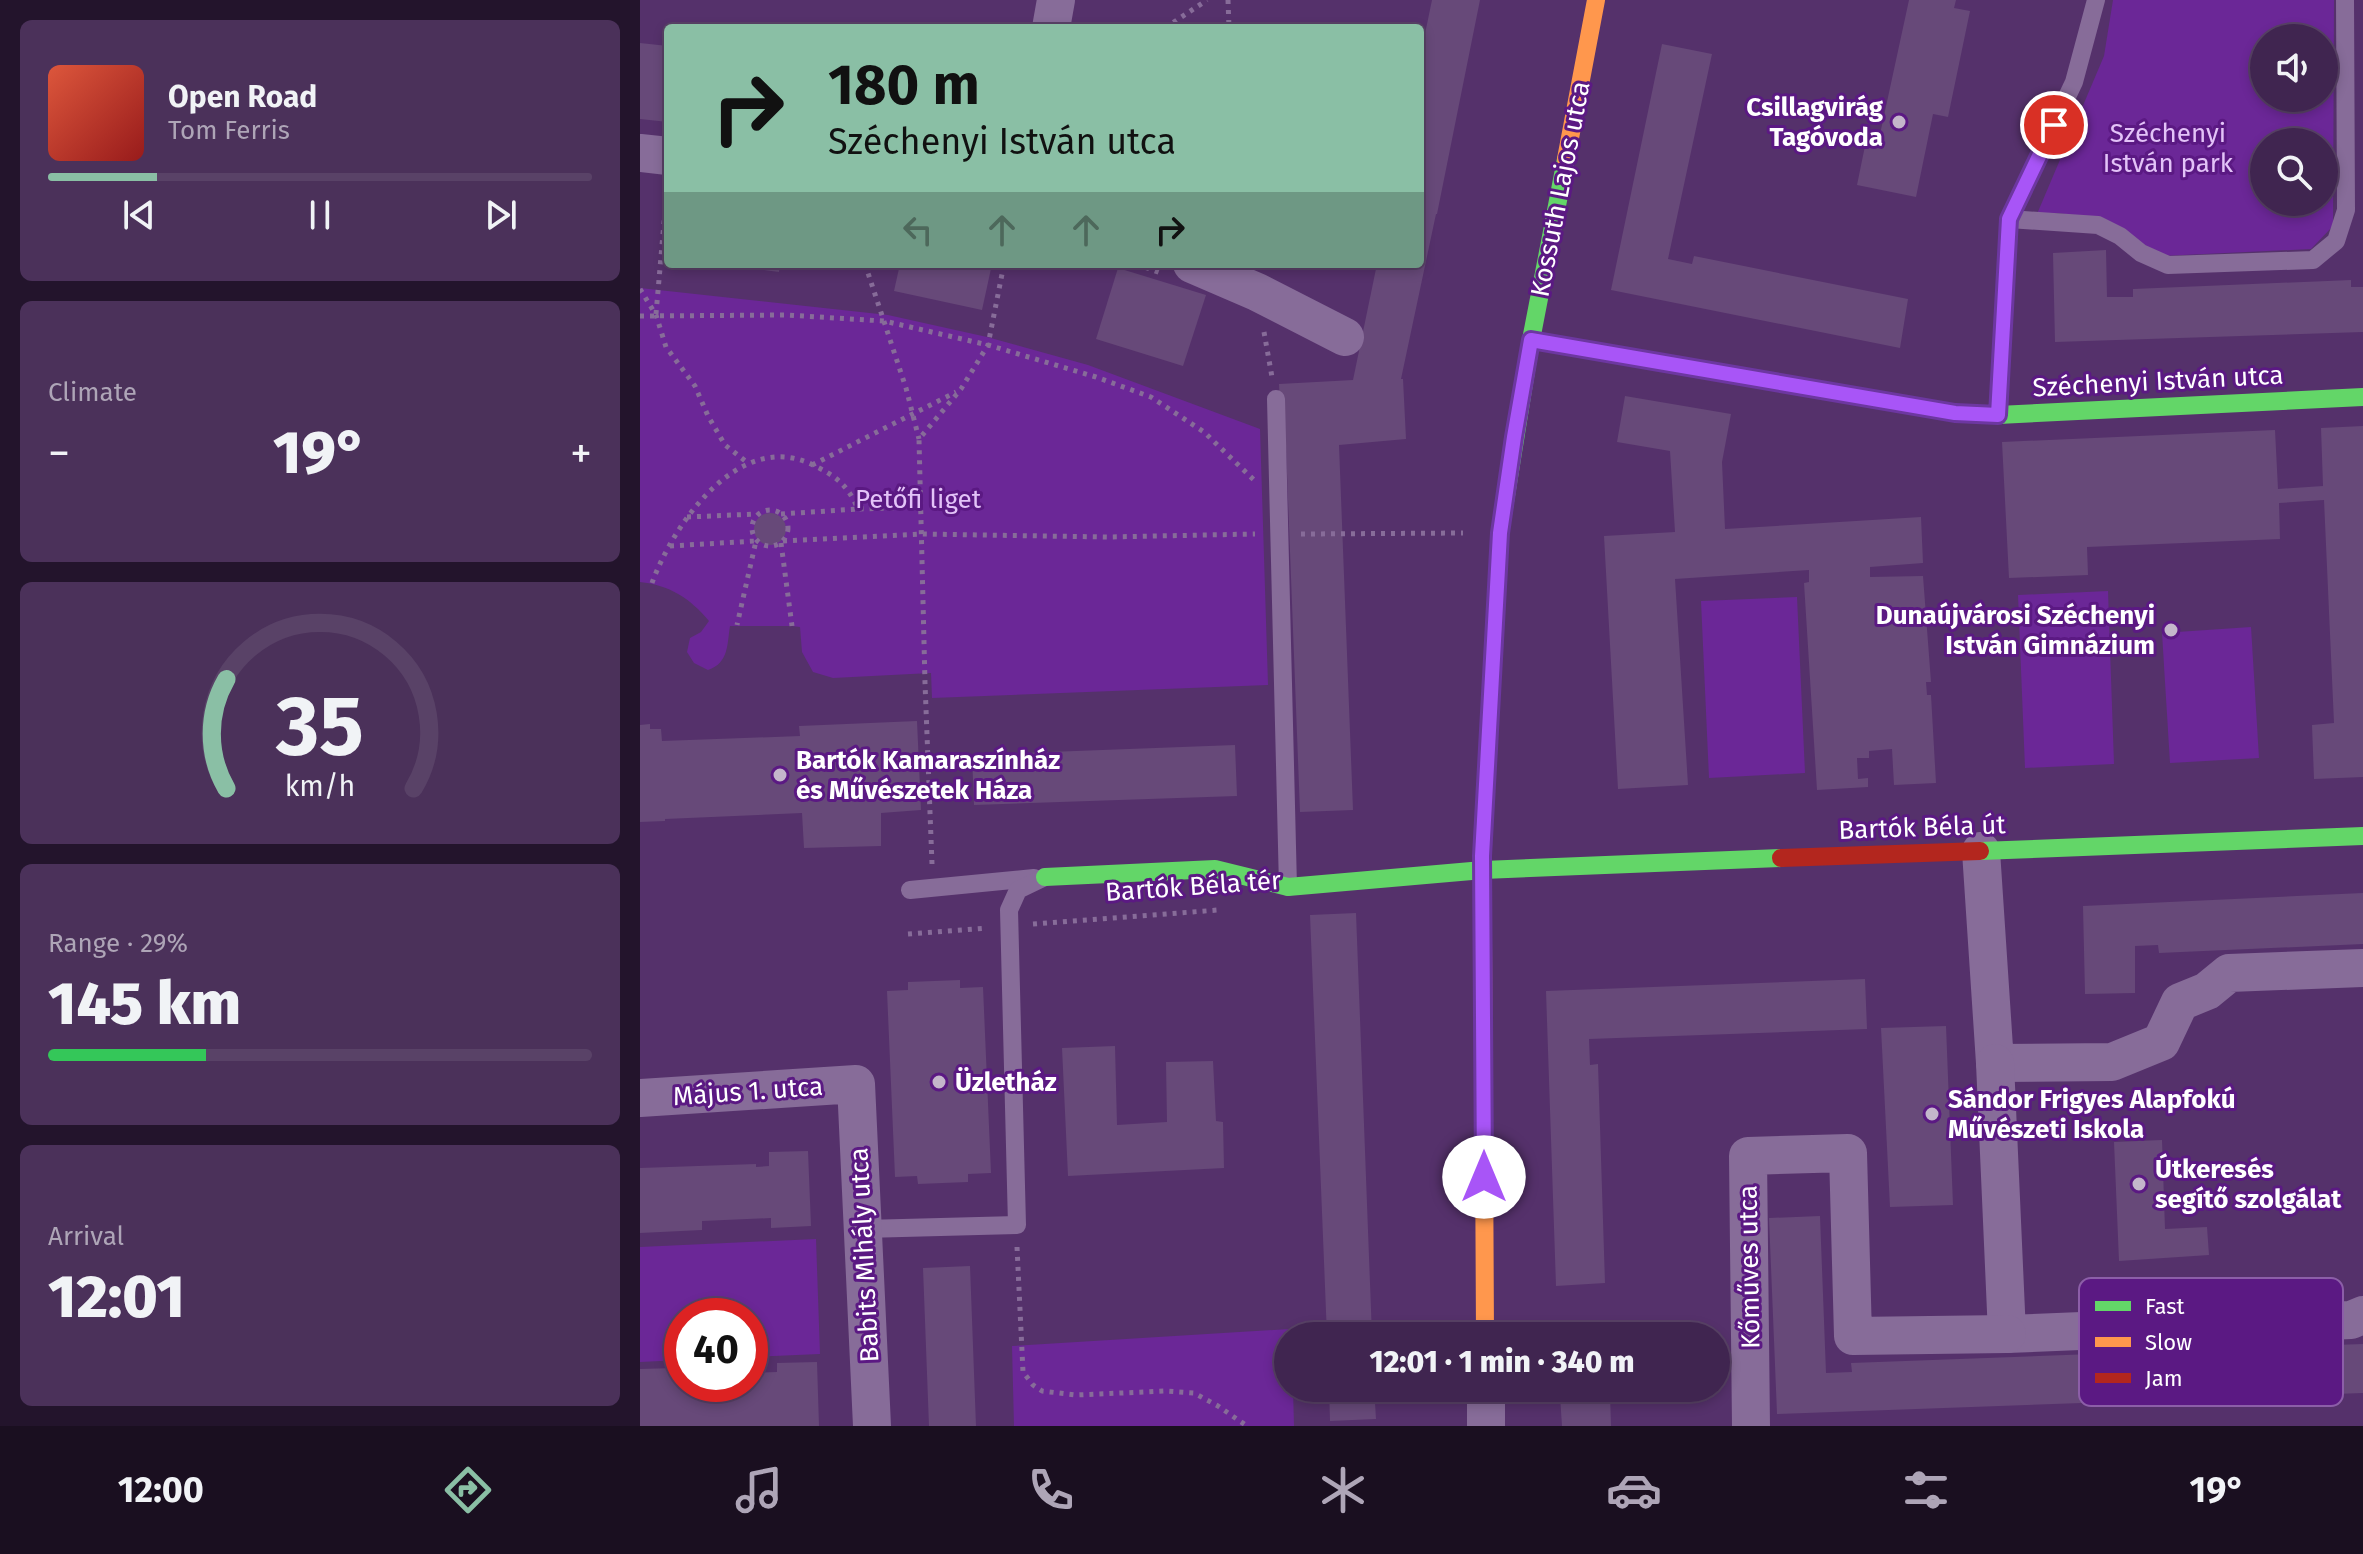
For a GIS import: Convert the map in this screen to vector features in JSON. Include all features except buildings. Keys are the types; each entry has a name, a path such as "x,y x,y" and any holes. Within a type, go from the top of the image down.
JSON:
{"street":[{"path":"1052,24 1056,0"},
{"name":"Kossuth Lajos utca","path":"1485,1322 1483,870 1500,533 1531,340 1596,0"},
{"path":"640,153 664,156"},
{"path":"1201,268 1257,292 1345,337"},
{"name":"Széchenyi István utca","path":"1531,340 1955,413 1998,415 2363,397"},
{"name":"Bartók Béla út","path":"1483,870 2363,836"},
{"path":"1981,851 1995,1063 2007,1334 2079,1331"},
{"name":"Bartók Béla tér","path":"1045,877 1215,869 1288,887 1483,870"},
{"path":"1995,1063 2112,1062 2161,1042 2180,1002 2207,991 2229,973 2363,968"},
{"name":"Május 1. utca","path":"640,1098 856,1084"},
{"name":"Babits Mihály utca","path":"856,1084 872,1426"},
{"name":"Kőműves utca","path":"1751,1426 1748,1156 1848,1153 1853,1336 2007,1334"},
{"path":"2343,1320 2363,1315"},
{"path":"1486,1402 1486,1426"}],"lane":[{"path":"1998,415 2009,219 2074,82 2096,0"},
{"path":"2009,219 2098,225 2120,236 2141,253 2168,265 2313,260 2336,241 2346,210 2345,0"},
{"path":"1276,399 1288,887"},
{"path":"864,1229 1017,1225 1009,910 1018,890 1045,877"},
{"name":"Bartók Béla tér","path":"910,890 1045,877"}],"path":[{"path":"1171,24 1207,0"},
{"path":"1228,0 1229,24"},
{"path":"656,315 664,224"},
{"path":"866,268 919,439 934,889"},
{"path":"919,439 961,389 988,345 1003,268"},
{"path":"640,289 656,315 666,347 695,386 725,445 748,463"},
{"path":"640,316 786,315 884,321 988,345 1151,397 1204,432 1278,504"},
{"path":"812,465 961,389"},
{"path":"652,583 687,517 718,483 748,463 779,457 798,458 843,483 858,509"},
{"path":"687,517 758,514 771,510 781,514 920,507"},
{"path":"758,514 751,524 753,536 765,547 782,542 921,534 1107,537 1500,533"},
{"path":"781,514 788,528 782,542 792,626"},
{"path":"669,546 756,541"},
{"path":"737,625 756,541"},
{"name":"Bartók Béla tér","path":"908,934 1230,909"},
{"path":"1017,1225 1023,1372 1033,1385 1042,1391 1076,1395 1166,1391 1194,1393 1247,1426"}],"green space":[{"name":"Széchenyi István park","path":"2113,0 2334,0 2334,24 2250,24 2250,112 2334,112 2333,128 2250,128 2250,216 2333,216 2333,226 2311,249 2162,256 2103,218 2037,214 2104,56"},
{"name":"Petőfi liget","path":"640,288 888,315 987,337 1088,365 1260,429 1268,685 932,698 931,673 833,678 813,672 802,652 800,627 792,626 730,626 726,652 720,663 708,670 694,663 687,652 690,638 701,632 709,621 678,594 640,582"},
{"path":"2108,591 2114,764 2025,768 2018,595"},
{"path":"1797,597 1805,773 1709,778 1701,601"},
{"path":"2251,627 2259,758 2170,763 2162,633"},
{"path":"816,1239 820,1354 768,1356 768,1298 664,1298 664,1361 640,1362 640,1247"},
{"path":"1274,1330 1274,1402 1293,1402 1294,1426 1014,1426 1012,1346"}],"traffic: fast":[{"path":"1483,941 1482,856 1500,533 1531,340 1566,159"},
{"path":"1531,340 1955,413 1998,415 2363,397"},
{"path":"1980,851 2363,836"},
{"path":"1045,877 1215,869 1288,887 1483,870 1781,858"}],"traffic: slow":[{"path":"1566,159 1596,0"},
{"path":"1483,941 1485,1322"}],"traffic: jam":[{"path":"1781,858 1980,851"}],"place":[{"name":"Csillagvirág Tagóvoda","path":"1899,122"},
{"name":"Dunaújvárosi Széchenyi István Gimnázium","path":"2171,630"},
{"name":"Bartók Kamaraszínház és Művészetek Háza","path":"780,775"},
{"name":"Üzletház","path":"939,1082"},
{"name":"Sándor Frigyes Alapfokú Művészeti Iskola","path":"1932,1114"},
{"name":"Útkeresés segítő szolgálat","path":"2139,1184"}],"route":[{"path":"1484,1177 1482,856 1500,533 1531,340 1955,413 1998,415 2009,219 2054,125"}]}
